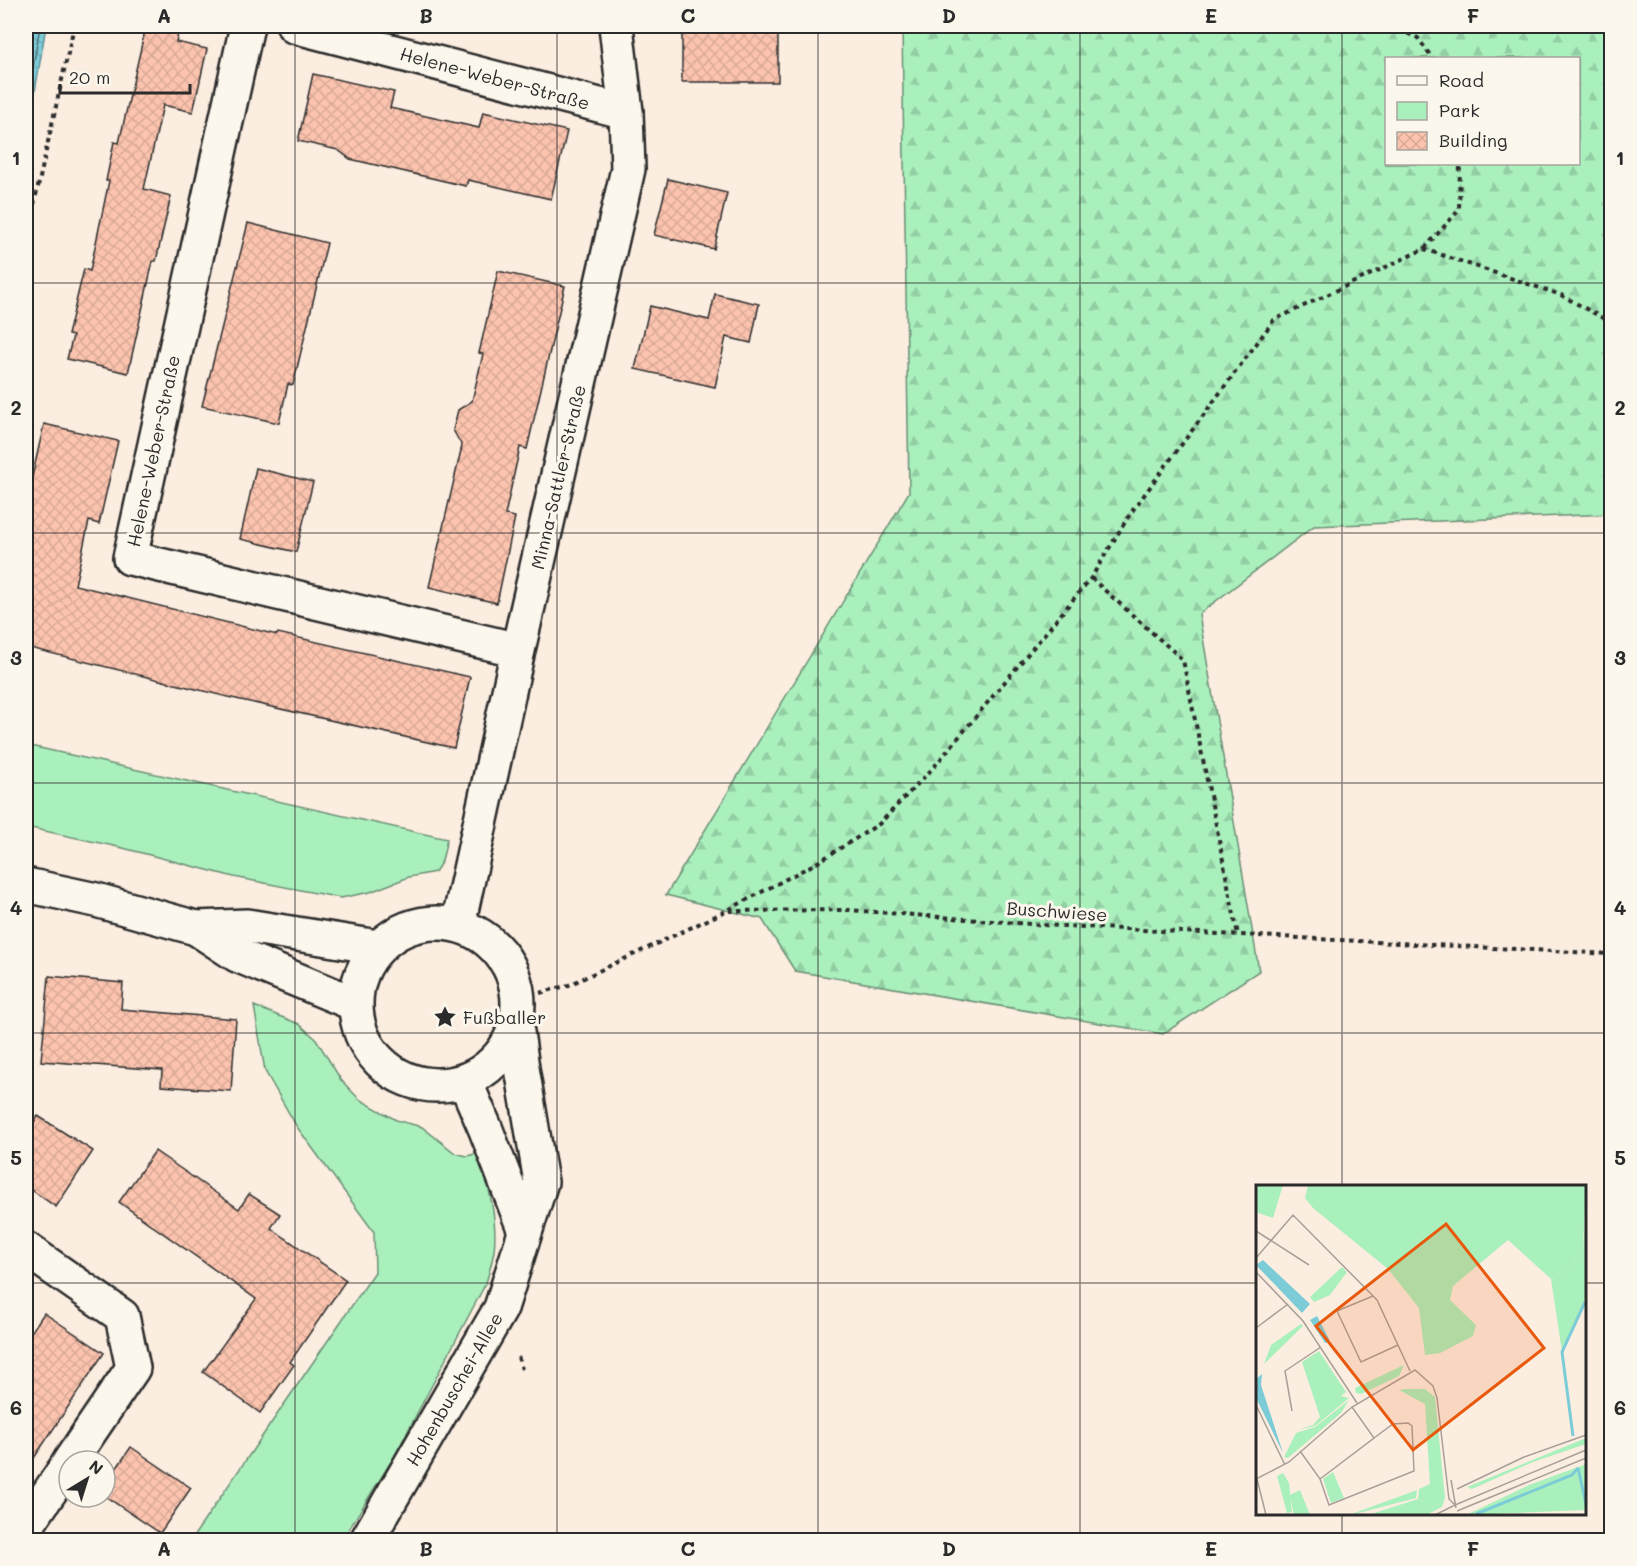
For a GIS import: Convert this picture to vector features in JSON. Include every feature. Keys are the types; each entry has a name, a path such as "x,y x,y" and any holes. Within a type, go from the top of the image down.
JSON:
{"street":[{"name":"Helene-Weber-Straße","path":"247,26 130,558 518,650"},
{"name":"Helene-Weber-Straße","path":"294,26 626,112"},
{"name":"Minna-Sattler-Straße","path":"458,925 628,169 626,112 616,26"},
{"path":"26,885 96,900 196,927 247,926 378,946"},
{"path":"427,922 458,925 479,934 500,951 513,974 518,1012 506,1049 488,1068 465,1081 439,1086 413,1083 388,1070 369,1050 357,1024 355,997 362,969 378,946 401,930 427,922"},
{"path":"196,927 237,955 355,1004"},
{"name":"Hohenbuschei-Allee","path":"367,1540 501,1308 541,1182 522,1068 518,1012"},
{"path":"465,1081 525,1231"},
{"path":"26,1249 122,1316 133,1368 79,1449"},
{"path":"26,1527 57,1481"}],"path":[{"path":"26,240 74,26"},
{"path":"1391,26 1418,38 1431,57"},
{"path":"726,911 818,862 879,824 934,767 1091,578 1130,514 1274,320 1424,249 1459,210 1460,165"},
{"path":"1424,249 1561,295 1611,323"},
{"path":"1091,578 1183,660 1238,935"},
{"name":"Buschwiese","path":"518,1012 569,985 726,911 849,910 1044,925 1611,954"}],"green space":[{"path":"902,26 1611,26 1611,514 1314,526 1199,614 1259,971 1163,1034 795,971 762,919 666,895 909,492"},
{"path":"26,745 447,839 442,861 435,872 409,877 370,892 341,898 234,877 123,848 26,827"},
{"path":"254,1006 299,1024 316,1039 341,1080 359,1099 396,1120 422,1127 455,1153 467,1156 479,1153 491,1201 495,1239 486,1283 394,1457 342,1540 191,1540 375,1272 374,1232 297,1127 265,1071"}],"water":[{"path":"26,26 46,26 26,145"}],"building":[{"path":"146,26 180,26 176,42 207,49 193,112 163,105 144,189 171,196 156,261 153,261 128,373 67,359 73,336 68,335 84,269 90,271 109,181 106,181 114,142 119,143"},
{"path":"682,26 778,26 778,82 682,82"},
{"path":"313,74 394,92 390,108 479,128 483,112 567,131 551,199 468,180 466,186 350,159 338,150 298,141"},
{"path":"668,179 727,193 714,249 654,235"},
{"path":"248,223 327,243 293,385 288,384 279,423 202,406"},
{"path":"498,271 565,286 527,449 520,447 505,515 515,517 497,603 429,587 462,446 453,430 458,410 472,401 483,354 479,353"},
{"path":"715,294 759,304 751,343 726,337 715,387 635,369 650,306 709,320"},
{"path":"44,424 118,441 99,524 89,521 75,585 277,635 278,633 470,677 454,748 232,698 26,647 26,504"},
{"path":"256,468 313,482 296,552 240,539"},
{"path":"49,976 123,983 121,1009 236,1019 231,1091 161,1086 162,1070 41,1061"},
{"path":"38,1116 93,1151 56,1207 26,1186 26,1135"},
{"path":"155,1151 239,1209 249,1194 280,1214 271,1228 346,1280 290,1362 294,1365 260,1413 203,1372 256,1299 119,1202"},
{"path":"44,1313 104,1353 26,1470 26,1340"},
{"path":"131,1447 191,1488 160,1533 117,1504 117,1467"}],"place":[{"name":"Fußballer","path":"445,1017"}]}
